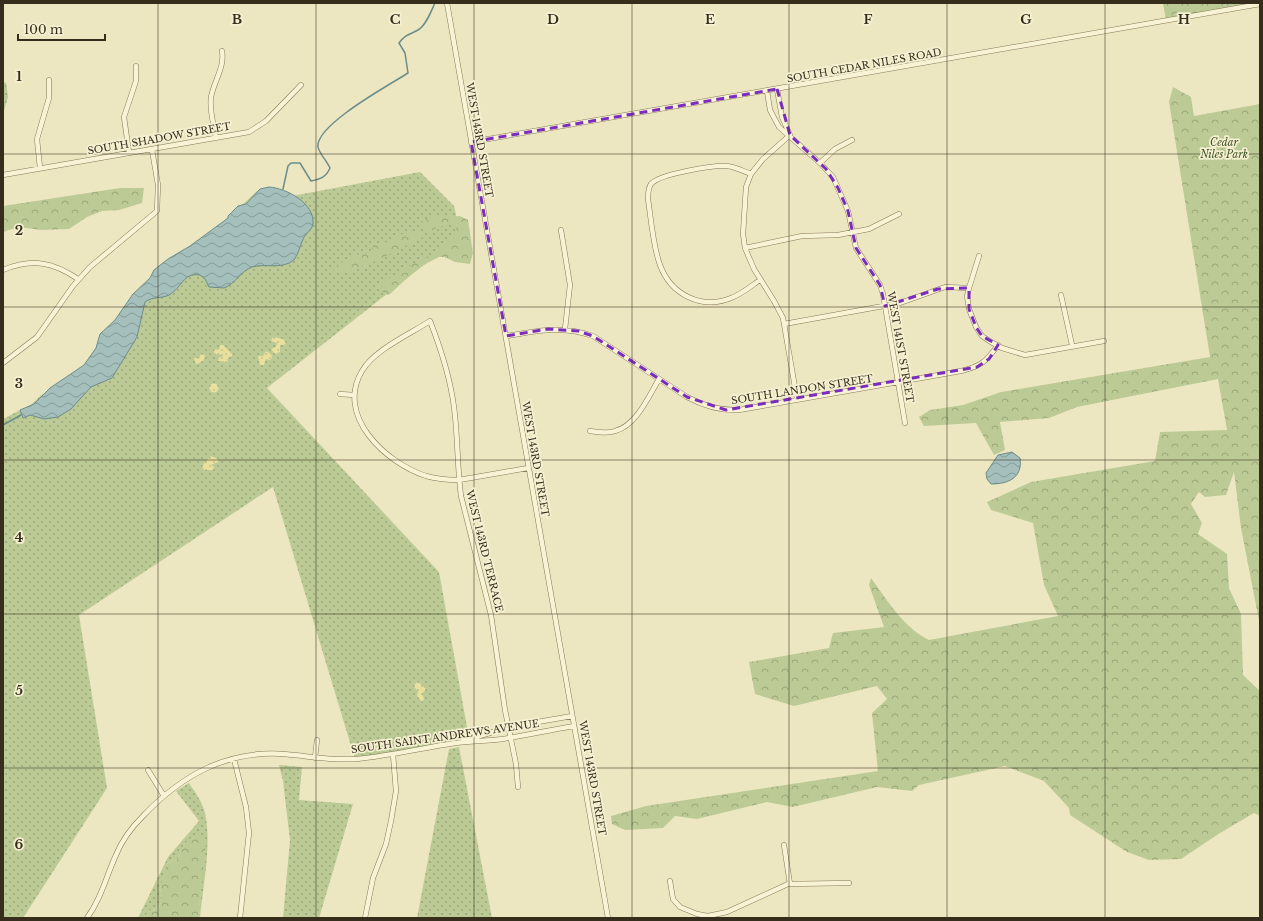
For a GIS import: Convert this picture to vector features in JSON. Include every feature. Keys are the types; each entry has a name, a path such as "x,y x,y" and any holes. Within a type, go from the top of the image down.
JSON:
{"street":[{"name":"WEST 143RD STREET","path":"447,3 608,918"},
{"name":"SOUTH CEDAR NILES ROAD","path":"471,142 1260,4"},
{"path":"216,138 210,104 212,92 223,62 222,51"},
{"path":"129,153 124,117 136,81 136,66"},
{"path":"40,168 37,139 49,98 49,80"},
{"name":"SOUTH SHADOW STREET","path":"3,175 242,134 255,129 301,85"},
{"name":"WEST 141ST STREET","path":"777,89 782,117 790,136"},
{"name":"WEST 141ST STREET","path":"767,91 773,117 779,127 820,163 833,177 844,200 852,233 860,257 880,285 905,423"},
{"path":"790,136 763,159 751,174 746,187 743,217 746,248 749,259 760,280 780,309 797,399"},
{"path":"820,163 835,149 852,140"},
{"path":"3,363 37,337 78,279 104,253 157,211 158,185 152,150"},
{"path":"751,174 726,166 663,177 652,184 648,191 648,199 659,263 668,281 680,293 703,302 721,301 738,295 760,280"},
{"path":"746,248 802,236 852,233 869,229 899,214"},
{"path":"561,230 570,285 565,329"},
{"path":"979,256 967,296 969,309 976,327 982,336 998,346 1025,355 1044,353 1072,345 1104,341"},
{"path":"3,270 29,264 46,263 63,269 78,279"},
{"path":"784,324 900,304 938,289 969,288"},
{"path":"1061,295 1072,345"},
{"name":"WEST 143RD TERRACE","path":"354,395 358,377 372,359 430,321 444,361 452,394 459,480 466,521 491,615 518,787"},
{"name":"SOUTH LANDON STREET","path":"506,336 548,329 565,329 592,336 700,404 726,410 739,410 930,377 976,367 988,359 998,346"},
{"path":"590,431 605,433 626,427 637,415 659,379"},
{"path":"340,394 354,395 360,424 367,434 389,455 409,469 426,476 459,480 528,468"},
{"path":"458,743 509,728 572,716"},
{"name":"SOUTH SAINT ANDREWS AVENUE","path":"87,918 100,897 116,855 124,839 140,819 164,796 199,771 234,758 272,754 315,758 355,759 458,743 511,737 574,726"},
{"path":"315,758 317,740"},
{"path":"365,918 373,878 386,844 391,821 396,791 394,754"},
{"path":"234,758 246,806 249,834 240,918"},
{"path":"148,770 164,796"},
{"path":"784,845 790,884"},
{"path":"670,881 673,899 680,907 708,917 727,912 790,884 849,883"}],"highlighted area":[{"path":"777,89 790,135 826,169 838,188 848,211 856,248 880,285 885,306 938,289 969,288 969,309 976,327 982,336 998,345 989,359 977,367 726,410 687,397 593,336 578,331 548,329 506,336 471,142"}],"green space":[{"path":"1163,3 1260,3 1166,21"},
{"path":"3,82 6,83 8,97 3,114"},
{"name":"Cedar Niles Park","path":"1173,87 1191,97 1194,116 1260,104 1260,626 1241,528 1234,472 1226,495 1205,497 1199,492 1191,504 1202,523 1198,534 1227,554 1229,588 1241,614 1243,675 1260,691 1260,816 1254,813 1220,833 1181,859 1149,860 1127,852 1070,815 1069,808 1044,781 1005,766 919,785 912,791 877,787 793,807 767,802 697,819 675,816 663,828 625,830 612,824 611,816 646,806 878,771 872,713 887,699 877,686 794,706 755,694 749,662 829,648 833,633 884,627 869,585 871,578 904,621 920,635 929,640 1058,616 1044,585 1033,523 991,510 987,502 1031,482 1155,461 1160,432 1227,430 1218,379 1077,407 1049,418 1000,422 1005,450 994,455 976,423 924,426 919,417 930,410 963,405 1001,392 1210,357 1169,102"},
{"path":"420,172 454,206 461,236 267,388 439,572 469,738 355,759 273,487 79,615 107,788 23,918 3,918 3,419 29,407 40,396 86,369 103,333 257,191 267,188 275,188 292,196"},
{"path":"120,188 144,188 142,203 119,210 102,211 87,217 69,229 42,230 18,227 3,232 3,206"},
{"path":"444,216 460,216 468,220 473,253 470,264 455,262 444,257 439,257 418,268 390,294 388,295 383,292 381,285 399,272 439,250 456,235 456,227 452,224 438,227 429,232 420,225 423,221"},
{"path":"410,230 419,232 424,237 377,260 350,271 340,273 332,272 339,264 353,255 365,254 370,251 376,243 387,242"},
{"path":"459,747 492,918 417,918 449,749"},
{"path":"279,765 302,767 299,800 353,804 319,918 283,918 290,840 283,781"},
{"path":"189,783 202,805 207,825 208,838 206,865 200,918 198,918 203,864 185,843 177,860 168,863 160,888 162,899 159,908 149,911 144,918 138,918 168,857 199,821 176,791"},
{"path":"194,835 205,840 206,844 198,918 144,918 149,911 159,908 162,899 160,888 166,866 168,863 177,860 185,843"}],"sand":[{"path":"273,337 283,339 286,343 284,345 280,345 280,352 275,354 271,349 276,347 277,343 271,341"},
{"path":"220,345 223,345 232,354 232,356 228,358 227,363 218,361 223,354 217,355 214,352 214,349 219,350"},
{"path":"266,351 271,354 272,358 270,360 266,359 264,365 260,365 258,356 263,356"},
{"path":"201,354 205,355 204,359 196,364 194,358 199,358"},
{"path":"214,383 219,388 214,393 209,388"},
{"path":"211,456 218,459 218,462 211,465 214,467 213,470 204,470 202,466"},
{"path":"418,682 426,689 422,694 424,699 422,702 417,696 418,691 414,687"}],"water":[{"path":"269,187 283,190 298,198 304,203 312,216 313,224 311,229 304,237 294,260 279,266 252,267 224,288 209,287 205,279 200,275 190,276 186,278 169,295 148,300 145,302 137,337 112,378 91,387 71,409 58,417 44,419 30,415 23,418 20,410 34,404 50,388 84,365 96,348 100,334 115,320 133,294 150,278 154,270 228,218 228,216 238,206 246,204 260,189"},
{"path":"1012,452 1020,458 1020,465 1017,475 1003,483 991,484 987,479 986,473 998,455"}],"waterway":[{"path":"283,189 288,166 291,163 300,163 311,181 327,174 330,168 318,147 320,138 328,128 341,117 371,95 408,73 405,53 399,43 406,36 421,28 428,18 435,3"},
{"path":"3,425 21,415"}]}
